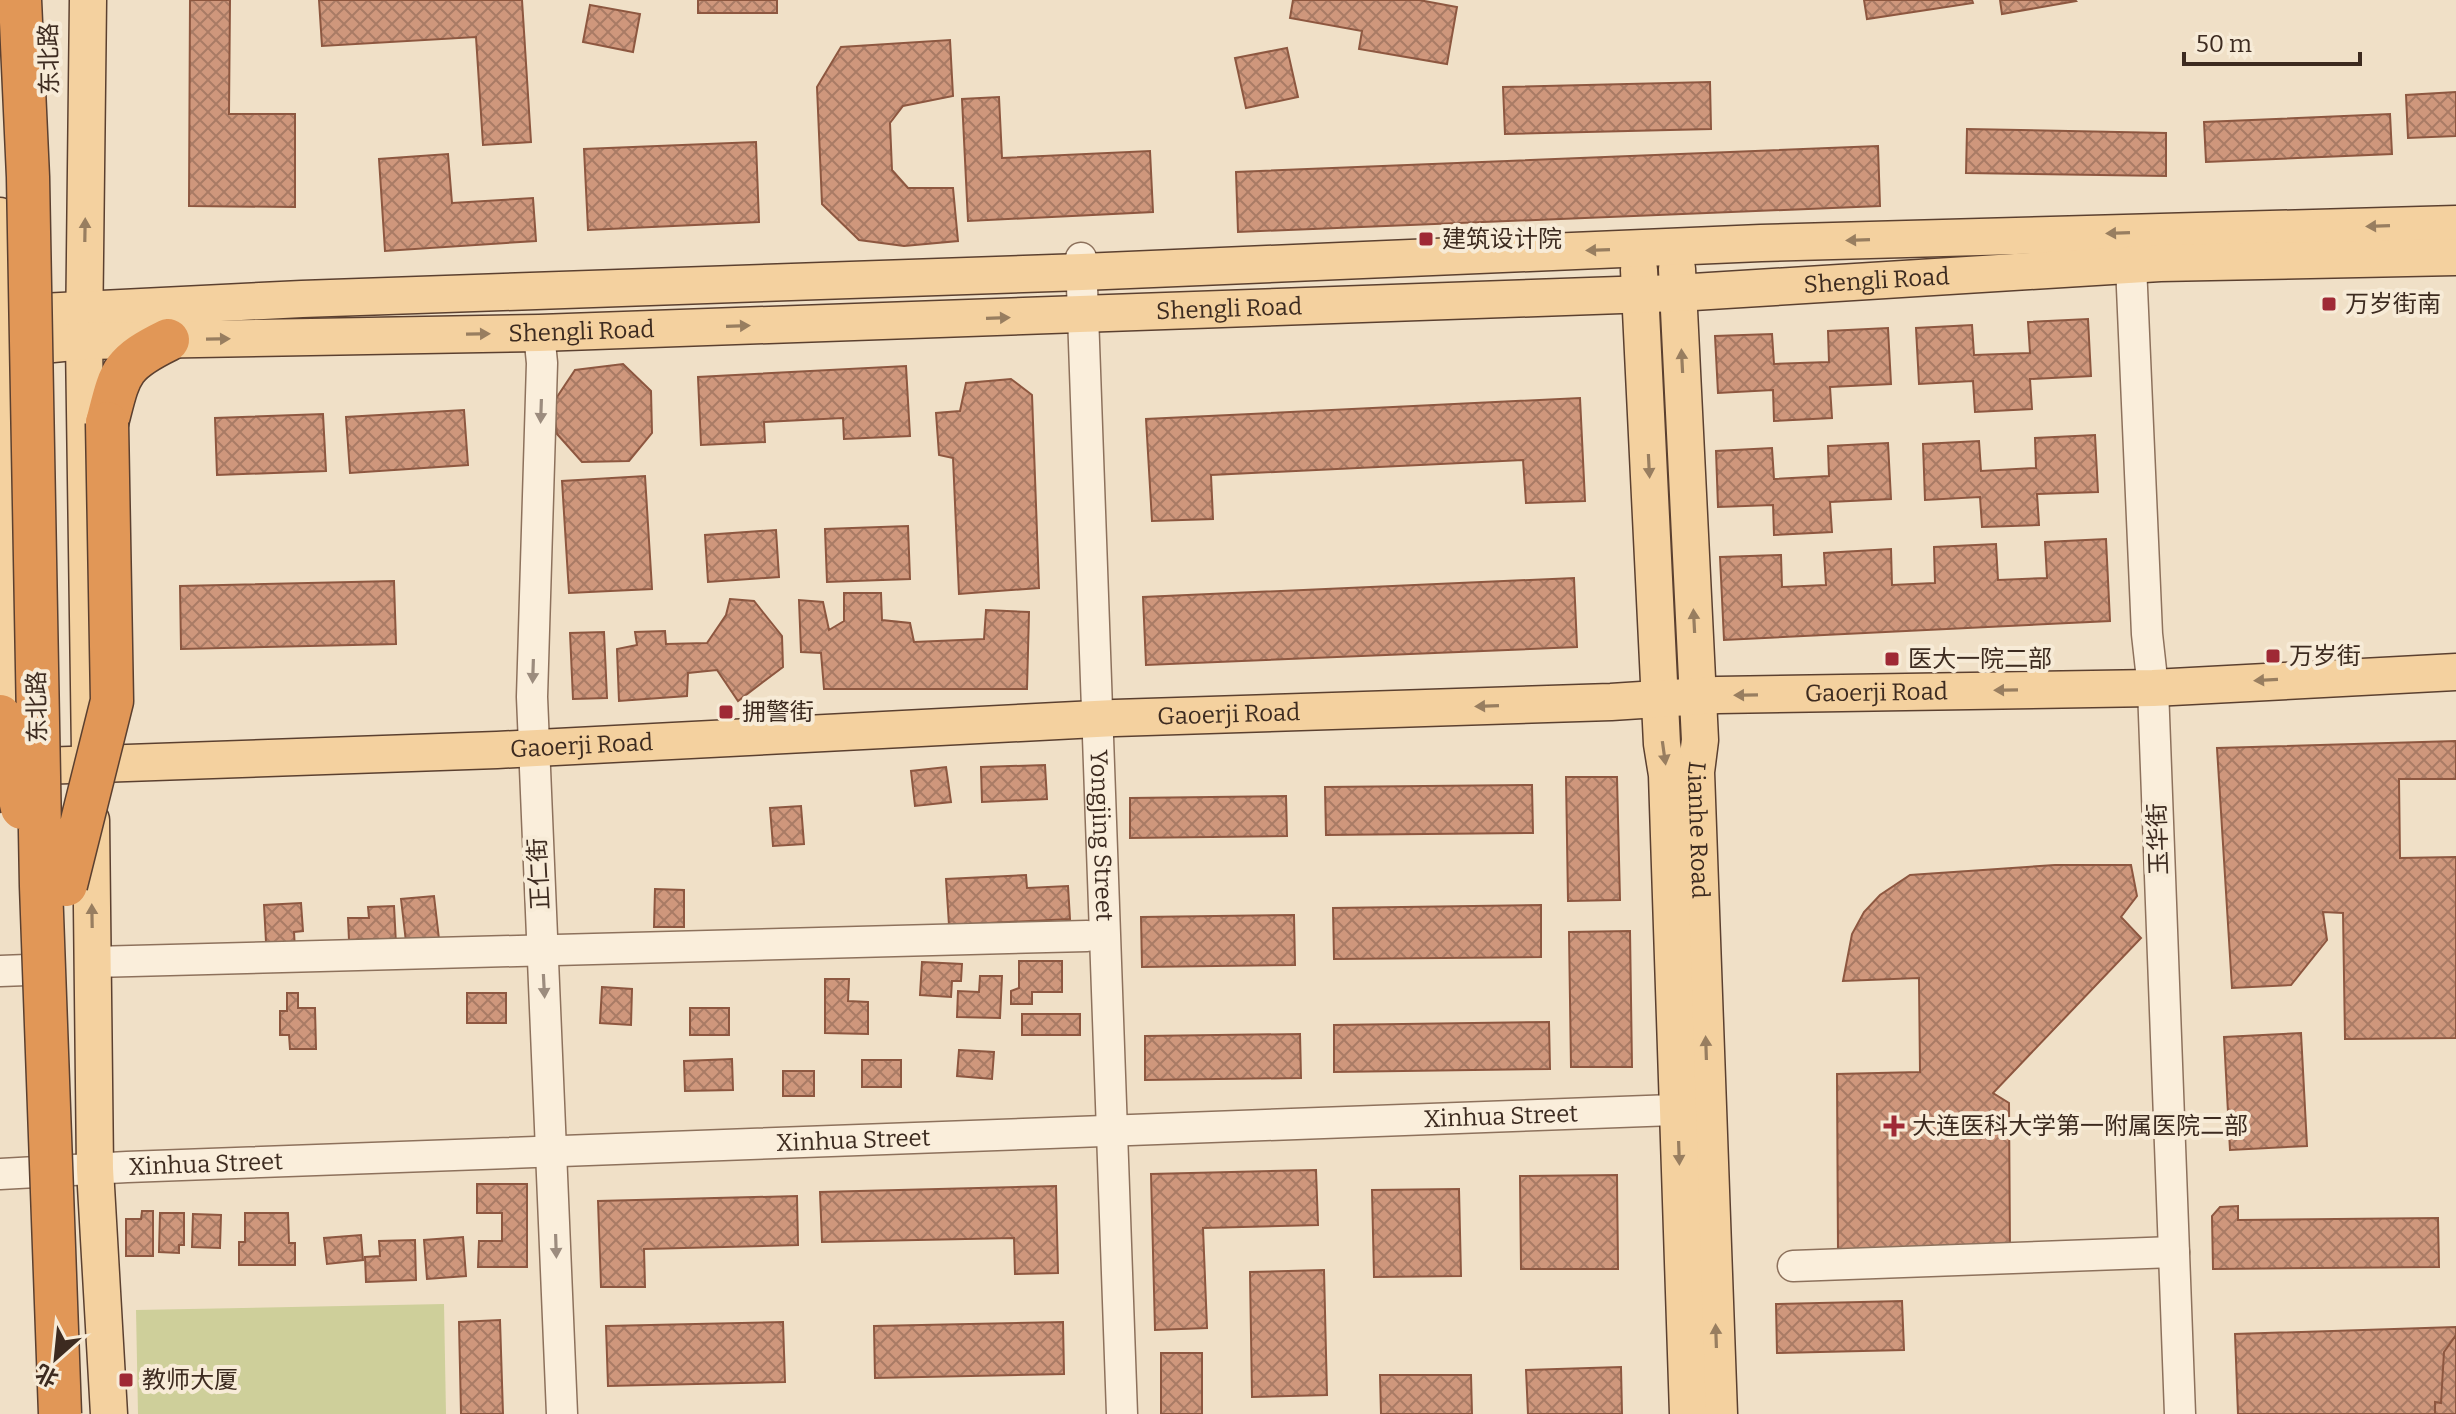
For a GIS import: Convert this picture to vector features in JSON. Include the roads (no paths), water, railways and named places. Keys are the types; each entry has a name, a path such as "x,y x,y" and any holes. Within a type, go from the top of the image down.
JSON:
{"highway":[{"name":"东北路","path":"20,0 53,885 60,1414"},
{"name":"东北路","path":"48,0 66,708 53,885 87,1414"},
{"path":"53,885 112,701 107,423 120,375 142,352 168,340"},
{"path":"0,716 53,885"}],"main road":[{"name":"东北路","path":"88,0 84,324 95,1169 109,1414"},
{"name":"东北路","path":"0,216 5,331 8,768 14,970 37,1173 46,1414"},
{"name":"Shengli Road","path":"5,331 1081,265 2456,224"},
{"name":"Lianhe Road","path":"1677,246 1700,740 1696,772 1688,1414"},
{"name":"Lianhe Road","path":"1638,248 1662,744 1719,1414"},
{"name":"Shengli Road","path":"84,324 168,340 539,333 1677,293 2131,265 2456,257"},
{"name":"Gaoerji Road","path":"8,768 534,749 1097,719 1698,697 2153,688 2456,672"}],"street":[{"name":"Yongjing Street","path":"1081,265 1122,1414"},
{"name":"玉华街","path":"2131,265 2147,634 2153,688 2180,1414"},
{"name":"正仁街","path":"539,333 542,363 532,697 562,1414"},
{"path":"93,962 1087,936"},
{"name":"Xinhua Street","path":"0,1174 1693,1110"},
{"path":"1793,1266 2174,1252"}],"place":[{"name":"建筑设计院","path":"1426,239"},
{"name":"万岁街南","path":"2329,304"},
{"name":"万岁街","path":"2273,656"},
{"name":"医大一院二部","path":"1892,659"},
{"name":"拥警街","path":"726,712"},
{"name":"大连医科大学第一附属医院二部","path":"1894,1126"},
{"name":"教师大厦","path":"126,1380"}]}
